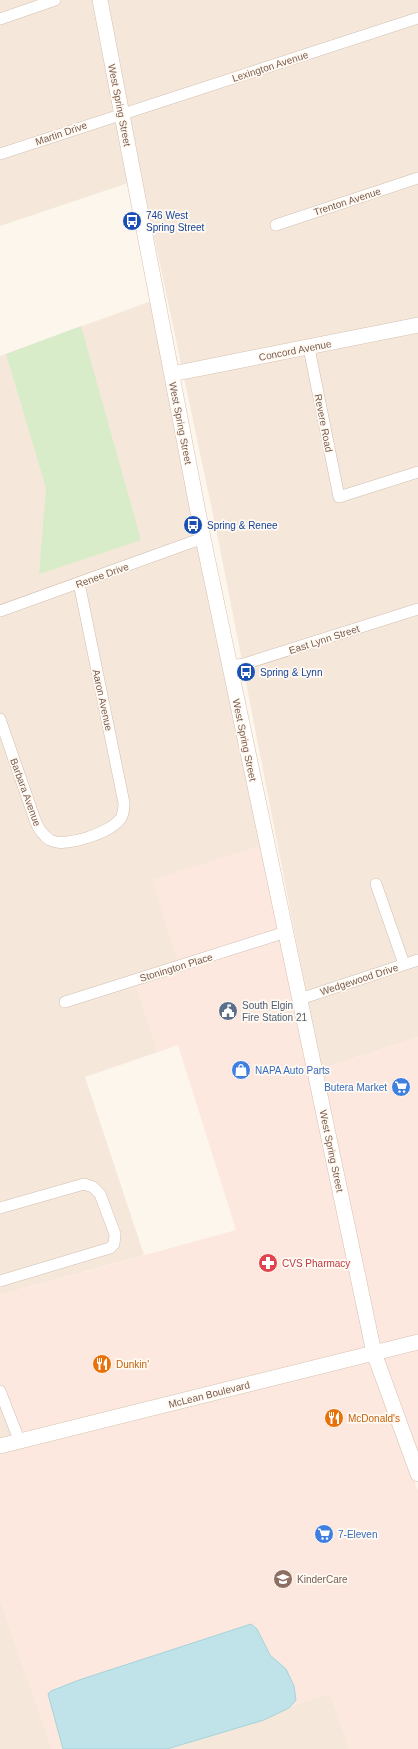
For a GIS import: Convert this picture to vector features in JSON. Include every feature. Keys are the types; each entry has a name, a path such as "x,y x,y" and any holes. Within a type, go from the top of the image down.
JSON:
{"main road":[{"name":"West Spring Street","path":"100,0 203,538 374,1353 418,1474"},
{"name":"Concord Avenue","path":"172,374 418,326"},
{"name":"McLean Boulevard","path":"0,1446 418,1342"}],"street":[{"path":"0,19 56,0"},
{"name":"Lexington Avenue","path":"121,113 418,18"},
{"name":"Martin Drive","path":"0,154 121,113"},
{"name":"Trenton Avenue","path":"276,225 418,178"},
{"name":"Revere Road","path":"309,348 339,497 418,472"},
{"name":"Renee Drive","path":"0,611 203,538"},
{"name":"Aaron Avenue","path":"50,840 67,843 107,830 121,818 124,803 80,583"},
{"name":"East Lynn Street","path":"229,666 244,664 418,609"},
{"name":"Barbara Avenue","path":"0,719 35,820 43,834 50,840"},
{"path":"376,884 404,964"},
{"name":"Stonington Place","path":"65,1002 286,932"},
{"name":"Wedgewood Drive","path":"300,999 418,960"},
{"path":"0,1208 84,1184 93,1187 100,1194 115,1234 114,1244 110,1248 0,1281"},
{"path":"0,1391 20,1442"}],"shaded area":[{"path":"0,0 95,0 131,182 0,226"},
{"path":"104,0 418,0 418,1037 321,1069 219,543"},
{"path":"154,300 262,845 181,972 137,987 158,1052 85,1077 144,1255 0,1295 0,356"},
{"path":"262,845 370,1350 21,1438 0,1380 0,1295 236,1230 178,1045 158,1052 137,987 181,972 152,880"},
{"path":"418,1037 418,1337 378,1347 321,1069"},
{"path":"418,1347 418,1466 380,1356"},
{"path":"371,1358 418,1491 418,1749 350,1749 330,1693 170,1749 52,1749 0,1599 0,1450"},
{"path":"0,1380 21,1438 0,1443"},
{"path":"0,1599 52,1749 0,1749"},
{"path":"330,1693 350,1749 170,1749"}],"green space":[{"path":"81,326 141,540 39,574 46,488 6,354"}],"water":[{"path":"251,1624 257,1629 270,1655 286,1669 294,1686 296,1700 289,1708 264,1720 167,1749 63,1749 48,1694 51,1691 79,1680"}],"place":[{"name":"746 West Spring Street","path":"132,221"},
{"name":"Spring & Renee","path":"193,525"},
{"name":"Spring & Lynn","path":"246,672"},
{"name":"South Elgin Fire Station 21","path":"228,1011"},
{"name":"NAPA Auto Parts","path":"241,1070"},
{"name":"Butera Market","path":"401,1087"},
{"name":"CVS Pharmacy","path":"268,1263"},
{"name":"Dunkin'","path":"102,1364"},
{"name":"McDonald's","path":"334,1418"},
{"name":"7-Eleven","path":"324,1534"},
{"name":"KinderCare","path":"283,1579"}]}
